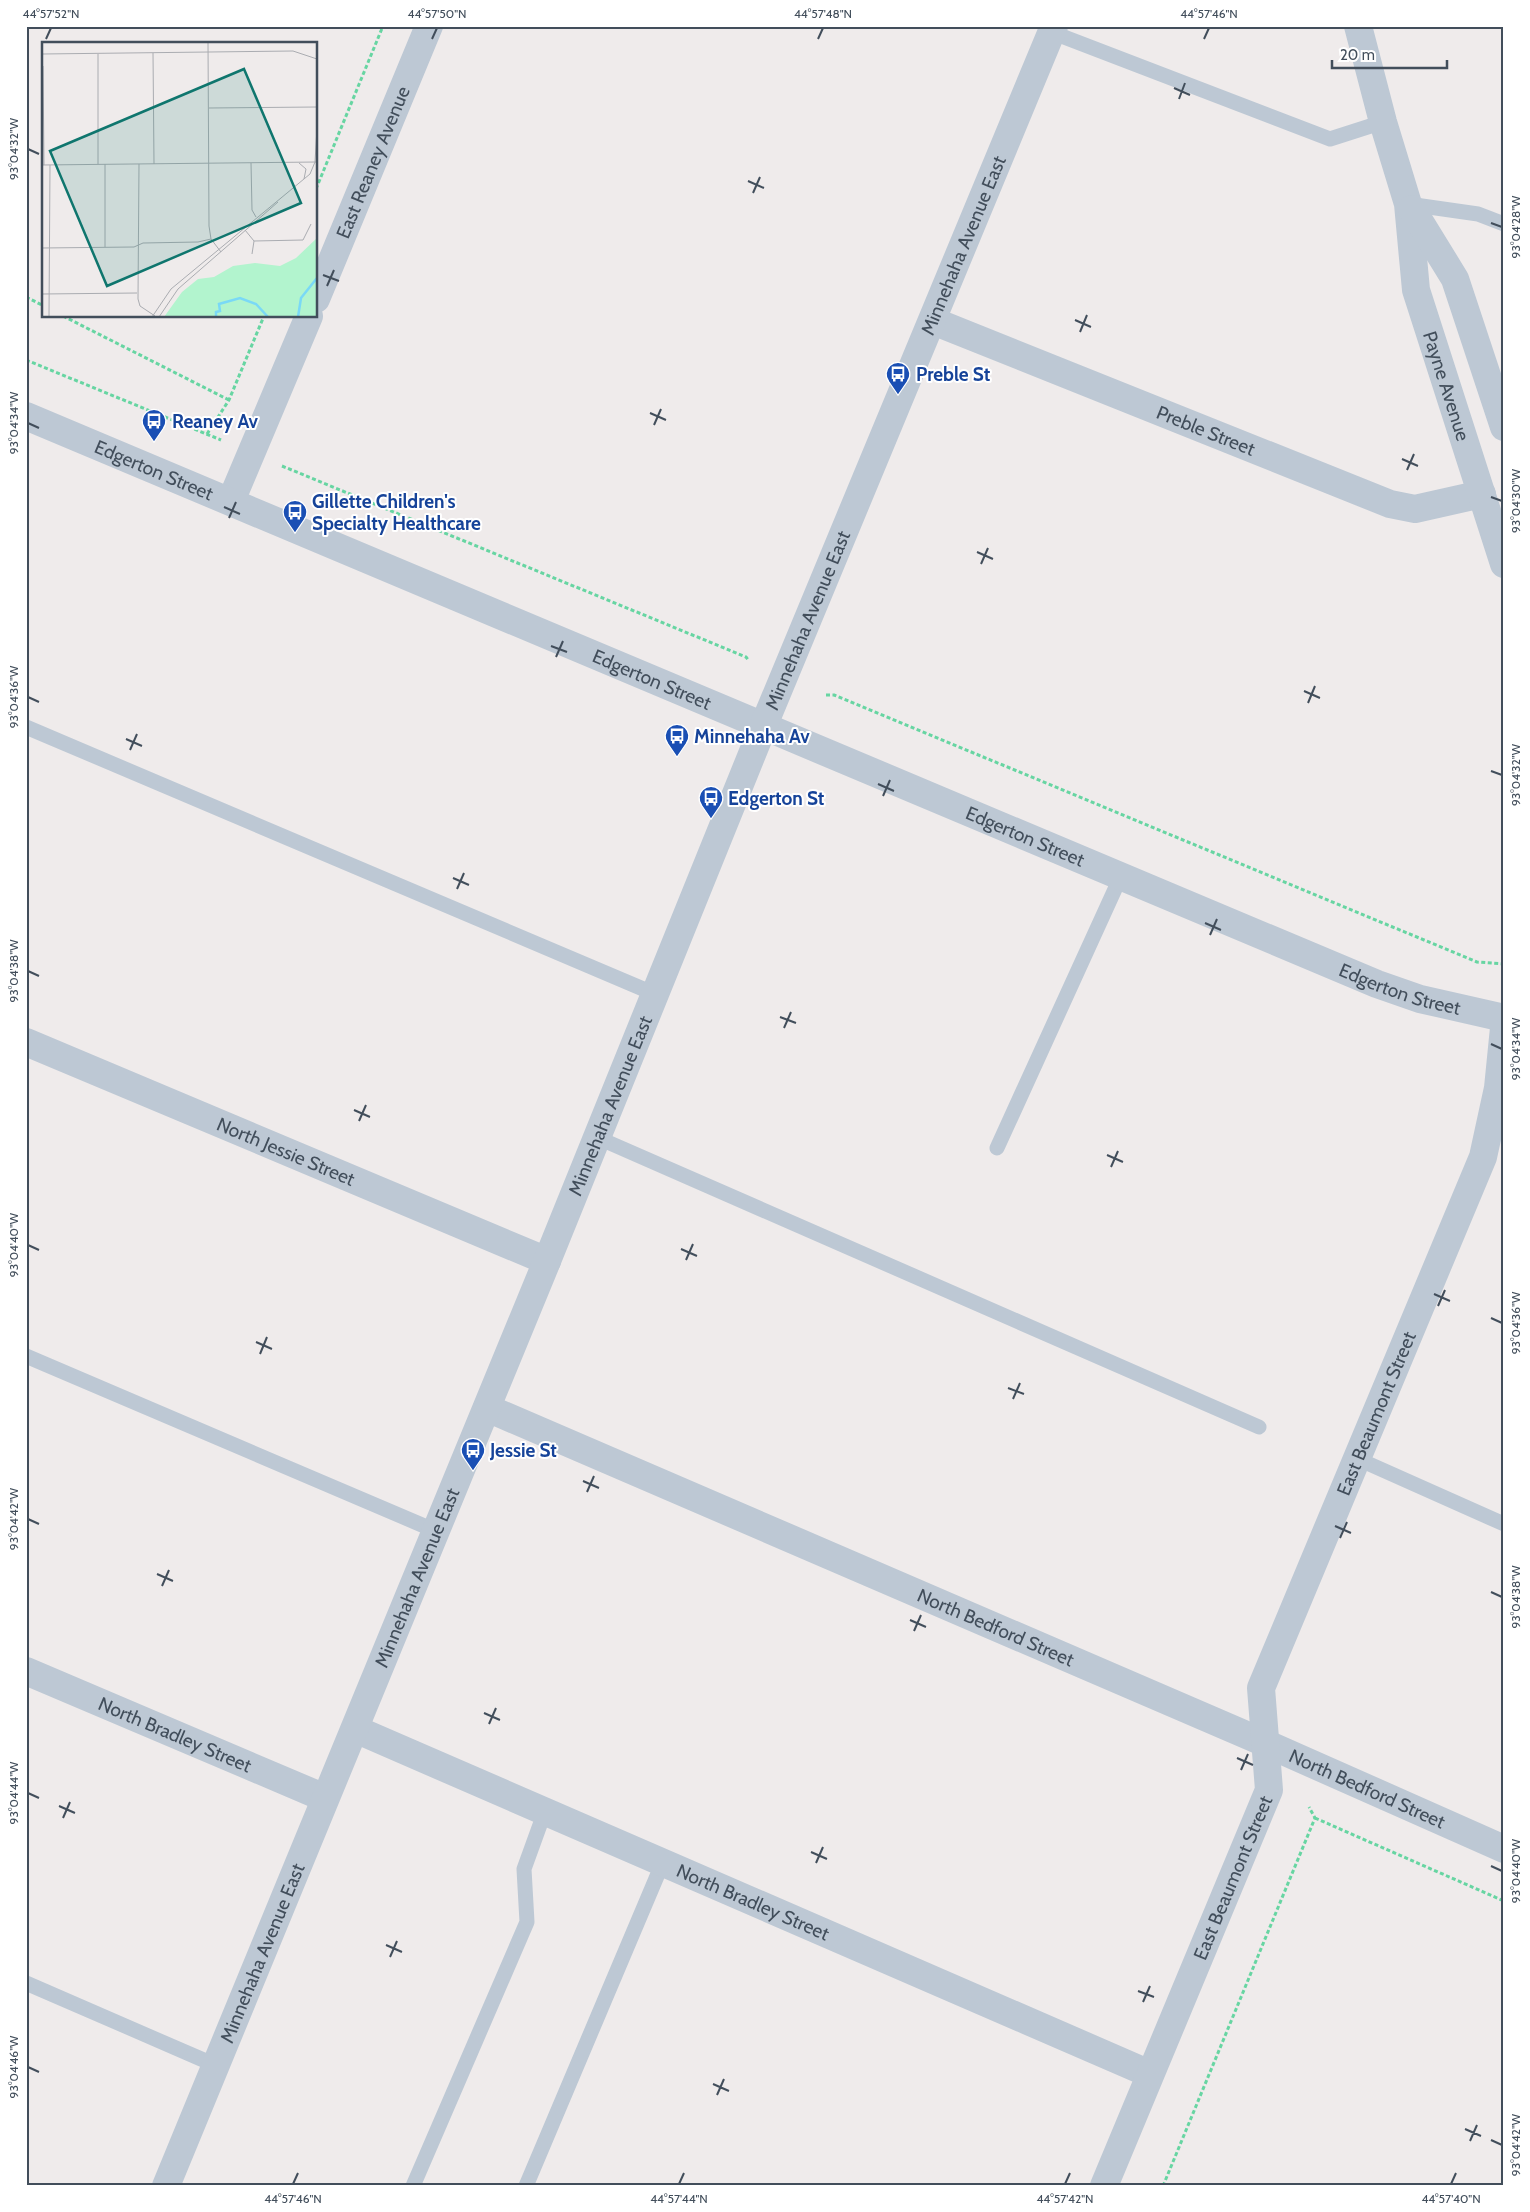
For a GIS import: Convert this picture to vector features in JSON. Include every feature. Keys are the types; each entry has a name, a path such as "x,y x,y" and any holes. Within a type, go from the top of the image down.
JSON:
{"street":[{"name":"East Reaney Avenue","path":"318,294 430,26"},
{"name":"Payne Avenue","path":"1358,26 1383,122 1408,204 1416,290 1504,564"},
{"name":"Minnehaha Avenue East","path":"166,2186 487,1408 763,727 933,321 1052,29"},
{"name":"Payne Avenue","path":"1408,204 1455,279 1504,428"},
{"path":"231,501 308,318"},
{"name":"Preble Street","path":"933,321 1390,504 1415,509 1482,494"},
{"name":"Edgerton Street","path":"26,416 1377,984 1420,999 1504,1018"},
{"name":"East Beaumont Street","path":"1104,2186 1269,1790 1261,1688 1358,1459 1482,1157 1498,1088 1504,1028"},
{"name":"North Jessie Street","path":"26,1042 547,1261"},
{"name":"North Bedford Street","path":"487,1408 1504,1848"},
{"name":"North Bradley Street","path":"26,1671 325,1798"},
{"name":"North Bradley Street","path":"355,1729 1150,2074"}],"lane":[{"path":"1052,29 1330,139 1383,122"},
{"path":"1408,204 1478,214 1504,224"},
{"path":"26,727 655,994"},
{"path":"997,1148 1121,876"},
{"path":"596,1138 1260,1427"},
{"path":"26,1356 436,1531"},
{"path":"1358,1459 1504,1524"},
{"path":"412,2186 527,1922 524,1869 545,1811"},
{"path":"526,2186 663,1862"},
{"path":"26,1983 215,2065"}],"path":[{"path":"318,184 383,26"},
{"path":"26,297 42,305"},
{"path":"67,318 230,400"},
{"path":"207,434 230,400 263,318"},
{"path":"26,360 736,653 749,661"},
{"path":"826,695 834,695 1477,962 1504,964"},
{"path":"1310,1807 1315,1818 1504,1901"},
{"path":"1163,2186 1315,1818"}],"place":[{"name":"Preble St","path":"898,395"},
{"name":"Reaney Av","path":"154,442"},
{"name":"Gillette Children's Specialty Healthcare","path":"295,533"},
{"name":"Minnehaha Av","path":"677,757"},
{"name":"Edgerton St","path":"711,819"},
{"name":"Jessie St","path":"473,1471"}]}
